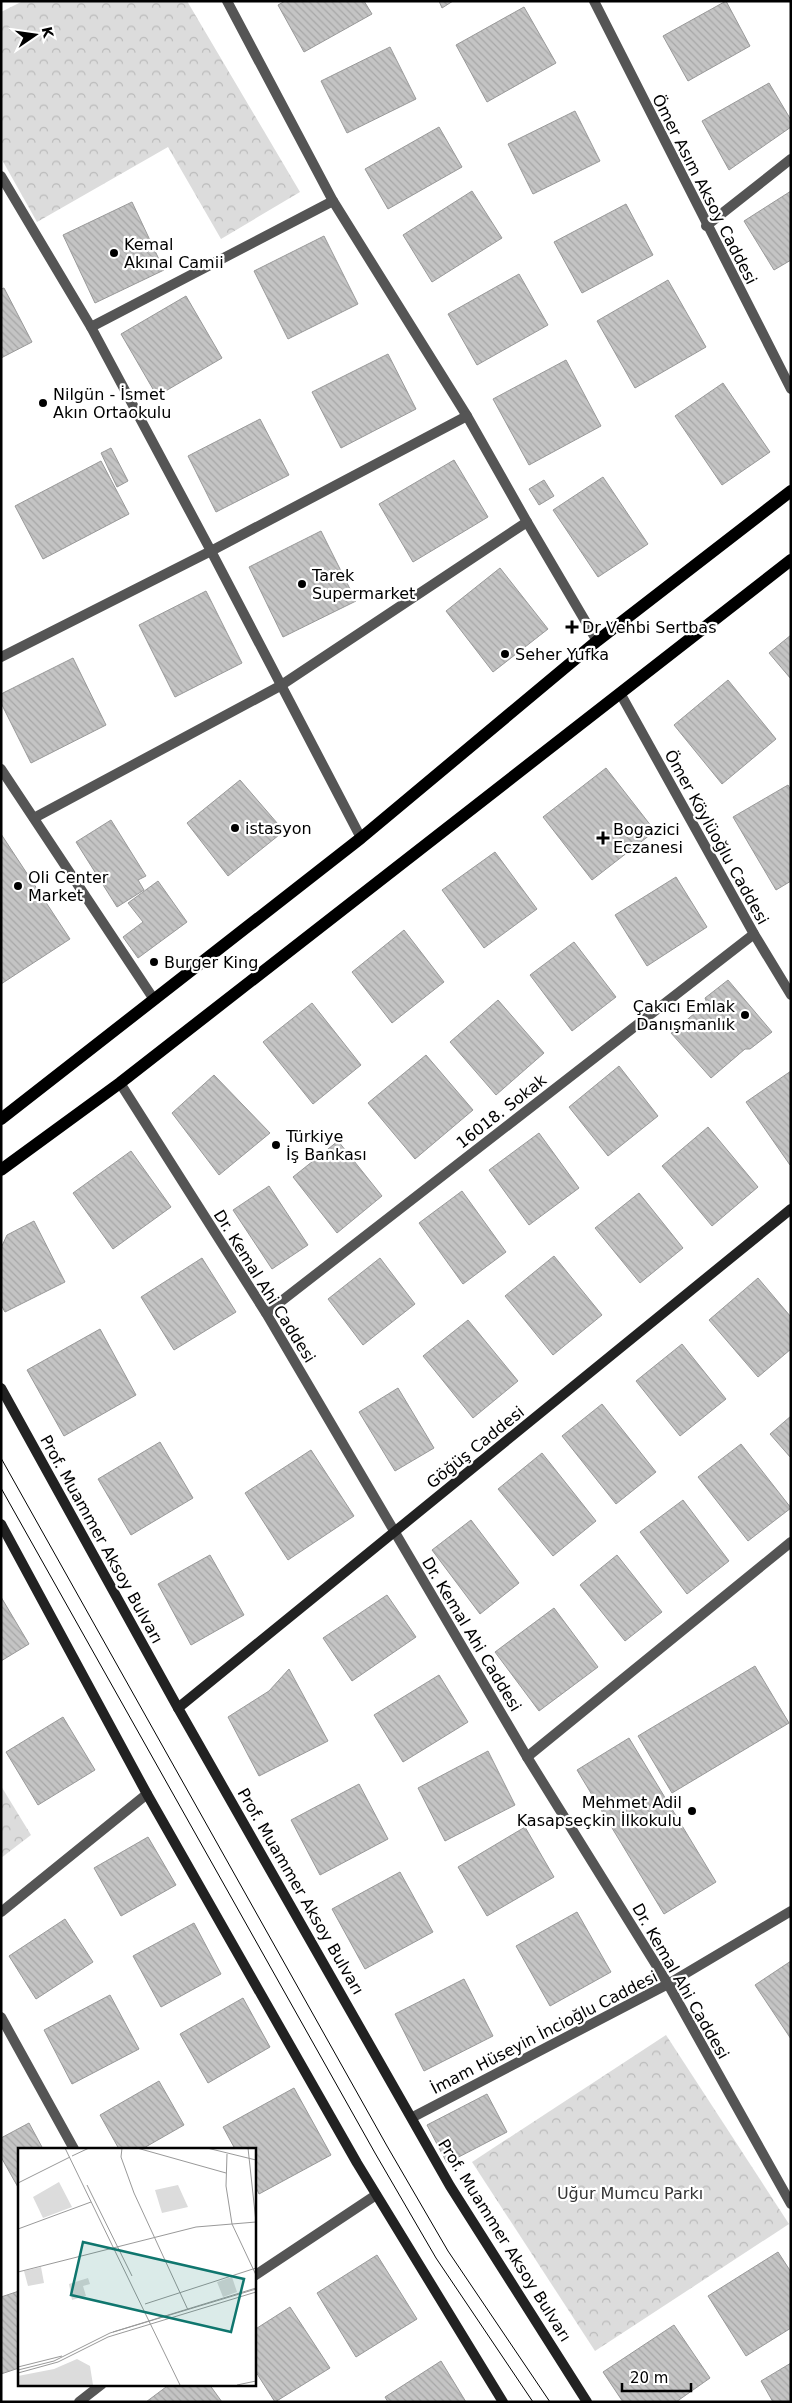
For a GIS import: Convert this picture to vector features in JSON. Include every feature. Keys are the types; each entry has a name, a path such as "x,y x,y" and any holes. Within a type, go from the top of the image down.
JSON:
{"main road":[{"path":"1,1119 360,838 597,641 791,491"},
{"path":"1,1170 120,1083 791,560"},
{"name":"Göğüş Caddesi","path":"178,1708 791,1209"},
{"name":"Prof. Muammer Aksoy Bulvarı","path":"1,1388 178,1708 450,2186 587,2402"},
{"path":"1,1524 147,1794 376,2195 503,2402"}],"street":[{"path":"227,1 333,201 467,416 597,641"},
{"name":"Ömer Asım Aksoy Caddesi","path":"594,1 706,226 791,389"},
{"path":"706,226 791,159"},
{"path":"1,176 91,327 211,551 360,838"},
{"path":"91,327 333,201"},
{"path":"1,657 211,551 467,416"},
{"path":"34,818 280,686 527,522"},
{"name":"Ömer Köylüoğlu Caddesi","path":"620,693 754,934 791,995"},
{"path":"1,769 154,998"},
{"name":"16018. Sokak","path":"266,1313 754,934"},
{"name":"Dr. Kemal Ahi Caddesi","path":"120,1083 266,1313 527,1757 668,1984 791,2204"},
{"path":"527,1757 791,1542"},
{"path":"1,1912 147,1794"},
{"name":"İmam Hüseyin İncioğlu Caddesi","path":"412,2117 668,1984 791,1911"},
{"path":"1,2017 73,2148"},
{"path":"255,2275 376,2195"},
{"path":"79,2402 99,2386"}],"green space":[{"path":"23,1 187,1 300,192 221,239 168,147 37,222 1,158 1,12"},
{"path":"1,1786 31,1835 1,1858"},
{"name":"Uğur Mumcu Parkı","path":"666,2035 789,2224 595,2351 472,2162"}],"building":[{"path":"285,1 364,1 372,14 304,52 278,5"},
{"path":"439,1 453,1 442,8"},
{"path":"726,1 750,46 688,81 663,36"},
{"path":"524,7 556,63 487,102 456,45"},
{"path":"390,47 416,99 347,133 321,81"},
{"path":"769,83 791,120 791,127 729,170 702,121"},
{"path":"575,111 600,161 533,194 508,144"},
{"path":"439,127 462,167 388,209 365,169"},
{"path":"472,191 502,238 432,282 403,235"},
{"path":"791,191 791,260 774,270 744,221"},
{"name":"Kemal Akınal Camii","path":"132,202 164,270 95,303 63,235"},
{"path":"626,204 653,255 582,293 554,242"},
{"path":"324,236 358,304 288,339 254,271"},
{"path":"519,274 548,325 477,365 448,314"},
{"path":"668,280 706,347 635,388 597,321"},
{"path":"4,288 32,342 1,358 1,289"},
{"path":"186,296 222,358 157,396 121,334"},
{"path":"388,354 416,409 341,448 312,392"},
{"path":"566,360 601,426 529,465 493,399"},
{"path":"723,383 770,452 722,485 675,416"},
{"path":"260,419 289,475 216,512 188,456"},
{"path":"111,448 128,481 117,487 101,453"},
{"path":"454,460 488,517 413,562 379,504"},
{"path":"101,461 129,514 43,559 15,506"},
{"path":"603,477 648,544 598,577 553,510"},
{"path":"544,480 554,496 539,505 529,489"},
{"name":"Tarek Supermarket","path":"321,531 356,601 283,637 249,567"},
{"path":"500,568 548,629 493,672 446,611"},
{"path":"206,591 242,663 175,697 139,625"},
{"path":"791,635 791,679 769,653"},
{"path":"73,658 106,725 31,763 1,703 1,694"},
{"path":"728,680 776,739 722,784 674,725"},
{"path":"606,768 655,831 592,880 543,817"},
{"path":"240,780 284,831 228,876 187,823"},
{"path":"788,785 791,790 791,881 776,890 733,817"},
{"path":"111,820 146,876 138,880 144,890 117,907 76,842"},
{"name":"Oli Center Market","path":"1,834 70,939 1,984"},
{"path":"495,852 537,909 484,948 442,890"},
{"path":"676,877 707,927 647,966 615,915"},
{"path":"158,881 187,922 138,958 123,937 143,922 128,903"},
{"path":"404,930 444,982 392,1023 352,972"},
{"path":"574,942 616,997 572,1031 530,975"},
{"path":"728,980 772,1032 750,1049 745,1049 711,1078 671,1033 707,1003 705,998"},
{"path":"498,1000 544,1053 496,1095 450,1042"},
{"path":"312,1003 361,1065 313,1104 263,1042"},
{"path":"426,1055 473,1110 415,1159 368,1103"},
{"path":"619,1066 658,1116 608,1156 569,1107"},
{"path":"791,1071 791,1165 790,1165 746,1102"},
{"path":"214,1075 270,1133 219,1175 172,1113"},
{"path":"708,1127 758,1187 712,1226 662,1166"},
{"path":"539,1133 579,1188 529,1225 489,1170"},
{"path":"338,1141 382,1196 337,1233 293,1177"},
{"path":"131,1151 171,1207 113,1249 73,1193"},
{"path":"269,1186 308,1245 272,1269 233,1210"},
{"path":"462,1191 506,1252 463,1284 419,1223"},
{"path":"639,1193 683,1248 640,1283 595,1228"},
{"path":"34,1221 65,1282 5,1312 1,1305 1,1248 7,1235"},
{"path":"554,1256 602,1315 553,1355 505,1296"},
{"path":"202,1258 236,1312 174,1350 141,1297"},
{"path":"380,1258 415,1304 363,1345 328,1299"},
{"path":"758,1278 791,1317 791,1349 758,1377 709,1320"},
{"path":"468,1320 518,1381 473,1418 423,1356"},
{"path":"100,1329 136,1395 64,1436 27,1370"},
{"path":"682,1344 726,1399 680,1436 636,1381"},
{"path":"398,1388 434,1448 395,1471 359,1412"},
{"path":"602,1404 656,1472 616,1504 562,1436"},
{"path":"791,1416 791,1458 770,1434"},
{"path":"160,1442 193,1498 131,1535 98,1479"},
{"path":"741,1444 791,1508 748,1541 698,1477"},
{"path":"311,1450 354,1516 288,1560 245,1493"},
{"path":"542,1453 596,1521 553,1556 498,1489"},
{"path":"683,1500 729,1561 687,1594 640,1532"},
{"path":"471,1520 519,1583 480,1614 432,1550"},
{"path":"210,1555 244,1615 191,1645 158,1584"},
{"path":"617,1555 662,1612 625,1641 580,1585"},
{"path":"387,1595 416,1637 352,1681 323,1638"},
{"path":"1,1597 29,1644 1,1661"},
{"path":"554,1608 598,1667 539,1711 495,1652"},
{"path":"755,1666 789,1723 672,1793 638,1736"},
{"path":"289,1669 328,1741 259,1776 228,1717 269,1691"},
{"path":"439,1675 468,1722 403,1762 374,1715"},
{"path":"63,1717 95,1770 38,1805 6,1752"},
{"path":"629,1738 716,1882 664,1914 577,1770"},
{"path":"488,1751 515,1805 445,1841 418,1788"},
{"path":"359,1784 388,1839 320,1875 291,1820"},
{"path":"525,1827 554,1877 487,1916 458,1867"},
{"path":"148,1837 176,1885 121,1916 94,1868"},
{"path":"400,1872 433,1932 365,1969 332,1909"},
{"path":"577,1912 611,1972 550,2006 516,1946"},
{"path":"65,1919 93,1962 36,1999 9,1956"},
{"path":"194,1923 221,1974 161,2007 133,1956"},
{"path":"791,1961 791,2039 755,1985"},
{"path":"464,1979 493,2036 424,2071 395,2014"},
{"path":"110,1995 139,2049 72,2084 44,2030"},
{"path":"243,1998 270,2047 208,2083 180,2034"},
{"path":"159,2081 184,2125 144,2148 118,2148 100,2115"},
{"path":"294,2088 331,2155 259,2194 255,2185 255,2148 234,2148 223,2127"},
{"path":"487,2094 507,2132 447,2163 427,2125"},
{"path":"29,2123 42,2148 18,2148 18,2187 1,2157 1,2138"},
{"path":"778,2252 791,2272 791,2328 746,2356 708,2296"},
{"path":"377,2255 417,2319 356,2357 317,2293"},
{"path":"18,2291 18,2368 1,2374 1,2297"},
{"path":"290,2307 330,2368 275,2402 255,2371 255,2329"},
{"path":"674,2325 710,2378 676,2402 623,2402 603,2372"},
{"path":"441,2361 466,2402 388,2402 385,2397"},
{"path":"791,2363 791,2402 773,2402 761,2381"},
{"path":"167,2386 210,2386 222,2402 146,2402"}],"tram line":[{"path":"1,1458 387,2146 448,2251 550,2402"},
{"path":"1,1488 436,2258 533,2402"}],"place":[{"name":"Kemal Akınal Camii","path":"114,253"},
{"name":"Nilgün - İsmet Akın Ortaokulu","path":"43,403"},
{"name":"Tarek Supermarket","path":"302,584"},
{"name":"Dr Vehbi Sertbas","path":"572,627"},
{"name":"Seher Yufka","path":"505,654"},
{"name":"istasyon","path":"235,828"},
{"name":"Bogazici Eczanesi","path":"603,838"},
{"name":"Oli Center Market","path":"18,886"},
{"name":"Burger King","path":"154,962"},
{"name":"Çakıcı Emlak Danışmanlık","path":"745,1015"},
{"name":"Türkiye İş Bankası","path":"276,1145"},
{"name":"Mehmet Adil Kasapseçkin İlkokulu","path":"692,1811"}]}
